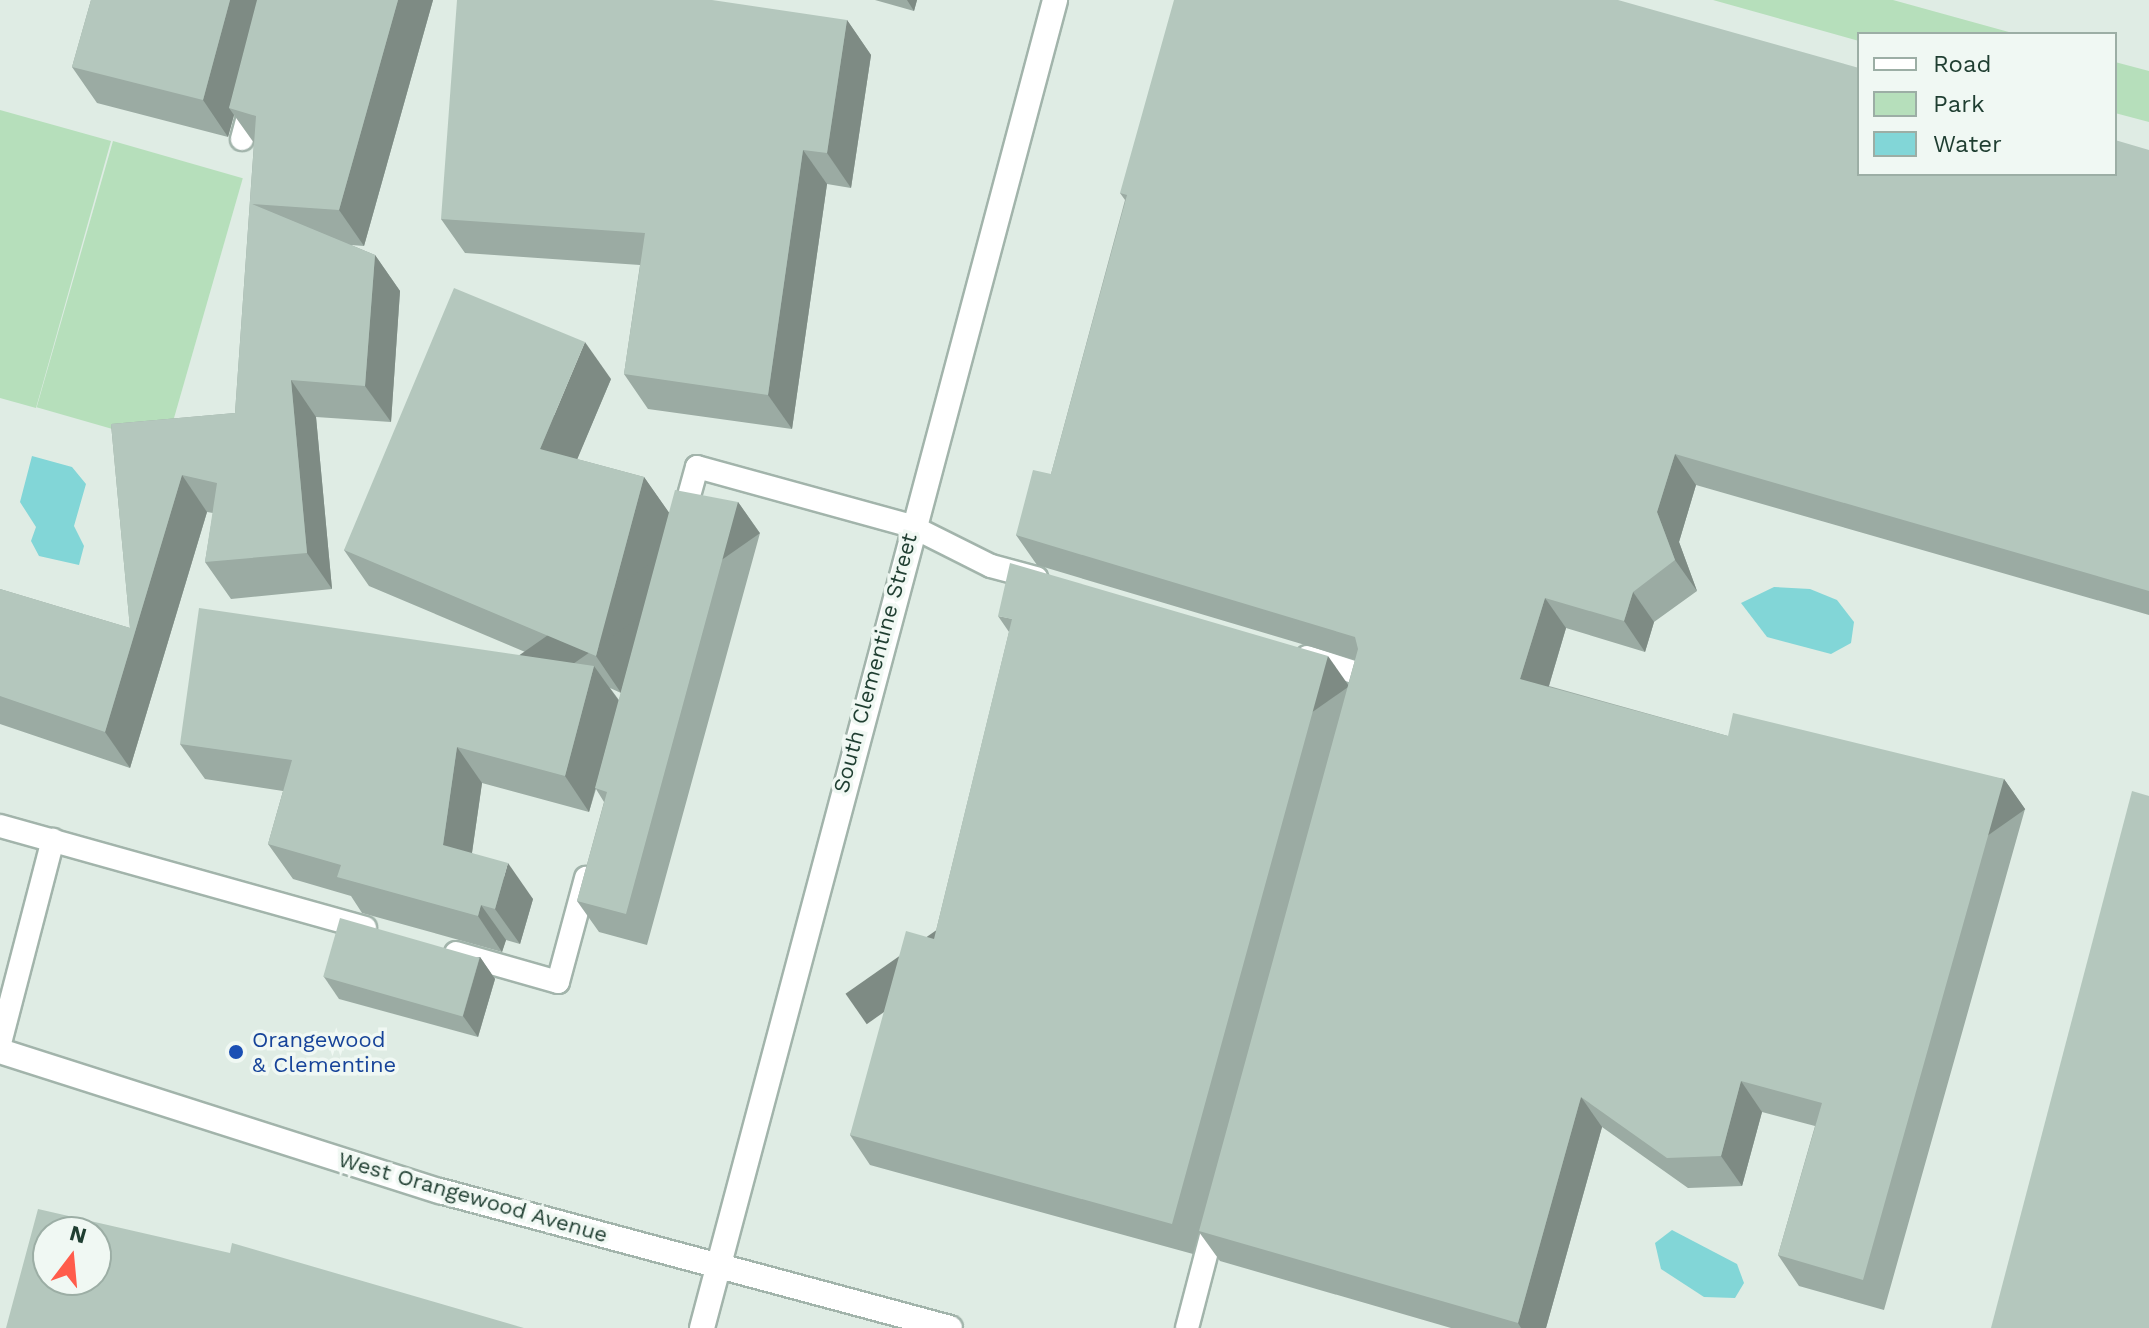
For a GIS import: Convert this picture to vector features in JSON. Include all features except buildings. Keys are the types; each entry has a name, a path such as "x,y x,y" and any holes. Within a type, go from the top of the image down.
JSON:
{"street":[{"name":"South Clementine Street","path":"702,1328 911,526 1055,0"},
{"name":"West Orangewood Avenue","path":"0,1051 440,1191 950,1328"}],"lane":[{"path":"242,139 258,77"},
{"path":"677,543 697,467 911,526 991,566 1064,586"},
{"path":"1290,652 1366,676 1353,721"},
{"path":"0,826 395,936"},
{"path":"0,1043 53,840"},
{"path":"424,944 558,982 591,861"},
{"path":"1187,1328 1223,1192"}],"green space":[{"path":"1713,0 1893,0 2009,32 1857,32 1857,40"},
{"path":"2117,63 2149,71 2149,122 2117,114"},
{"path":"0,110 111,141 36,408 0,398"},
{"path":"113,141 243,178 166,444 37,407"}],"water":[{"path":"32,456 72,467 86,484 74,526 84,546 79,565 39,556 31,541 36,527 20,502"},
{"path":"1774,587 1810,589 1837,600 1854,622 1851,643 1831,654 1767,637 1741,603"},
{"path":"1672,1230 1737,1264 1744,1283 1735,1298 1704,1297 1661,1269 1655,1243"}],"place":[{"name":"Orangewood & Clementine","path":"236,1052"}]}
